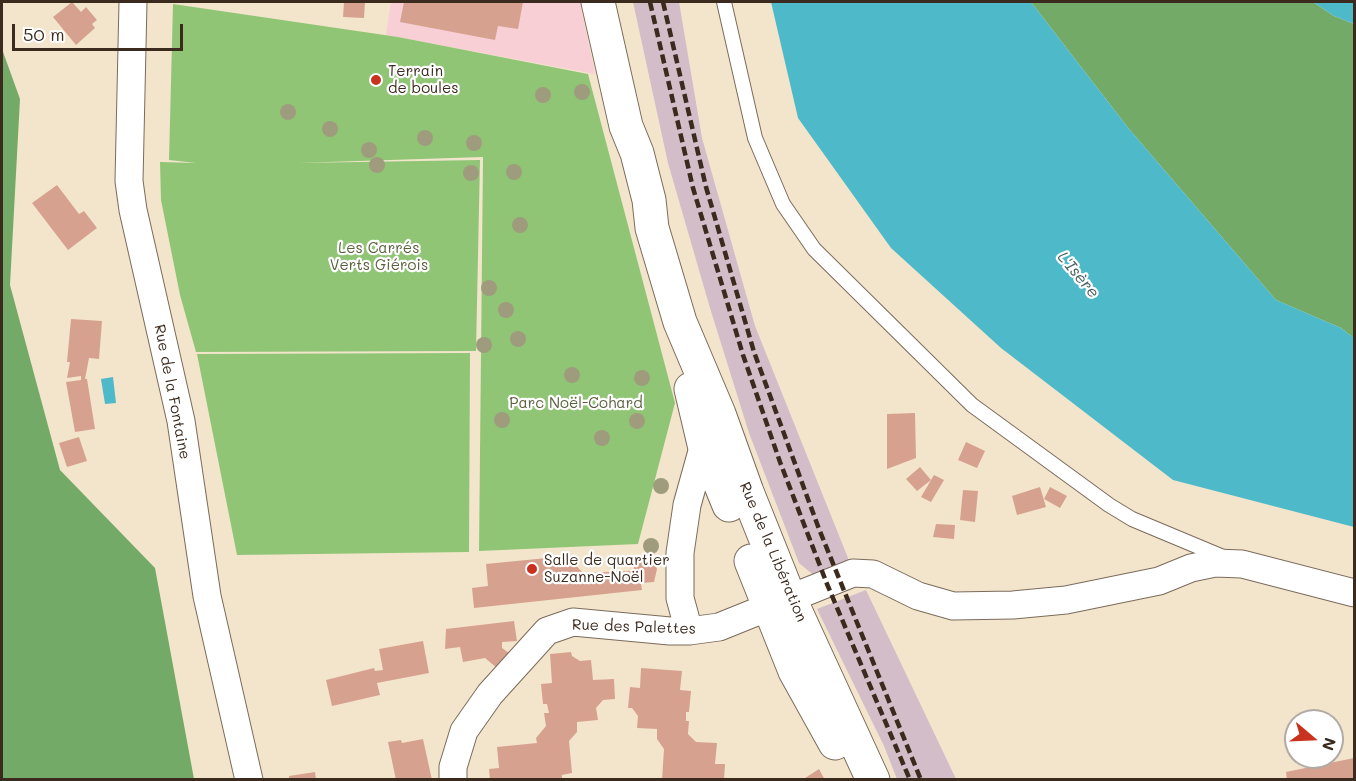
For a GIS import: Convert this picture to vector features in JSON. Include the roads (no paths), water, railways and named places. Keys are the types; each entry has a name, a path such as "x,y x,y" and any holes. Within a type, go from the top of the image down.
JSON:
{"main road":[{"name":"Rue de la Libération","path":"598,2 626,126 637,153 650,200 652,228 680,322 719,414 747,492 779,602 795,670 854,780"},
{"name":"Rue de la Libération","path":"680,322 695,411 704,444 739,527 873,780"}],"street":[{"name":"Rue de la Fontaine","path":"133,2 129,148 129,182 133,210 181,422 207,596 249,780"},
{"path":"689,632 680,598 680,553 687,505 704,444"},
{"name":"Rue des Palettes","path":"453,780 453,767 464,731 490,694 547,631 573,622 689,632 719,627 853,573 873,574 918,596 953,606 1013,605 1077,598 1159,581 1191,568 1215,562 1242,564 1354,593"}],"lane":[{"path":"724,2 755,138 783,204 814,249 972,405 1109,505 1132,519 1242,564"}],"water":[{"name":"L'Isère","path":"771,2 1031,2 1129,129 1276,300 1341,328 1354,338 1354,527 1173,480 1001,348 891,248 798,118"},
{"path":"1313,2 1354,2 1354,24 1334,16"},
{"path":"113,377 116,403 105,404 101,379"}],"railway":[{"path":"650,2 693,188 743,355 780,462 827,584 910,780"},
{"path":"663,2 706,187 754,352 819,529 921,780"}],"place":[{"name":"Terrain de boules","path":"376,80"},
{"name":"Salle de quartier Suzanne-Noël","path":"532,569"}],"park label":[{"name":"Les Carrés Verts Giérois","path":"379,256"},
{"name":"Parc Noël-Cohard","path":"576,403"}]}
